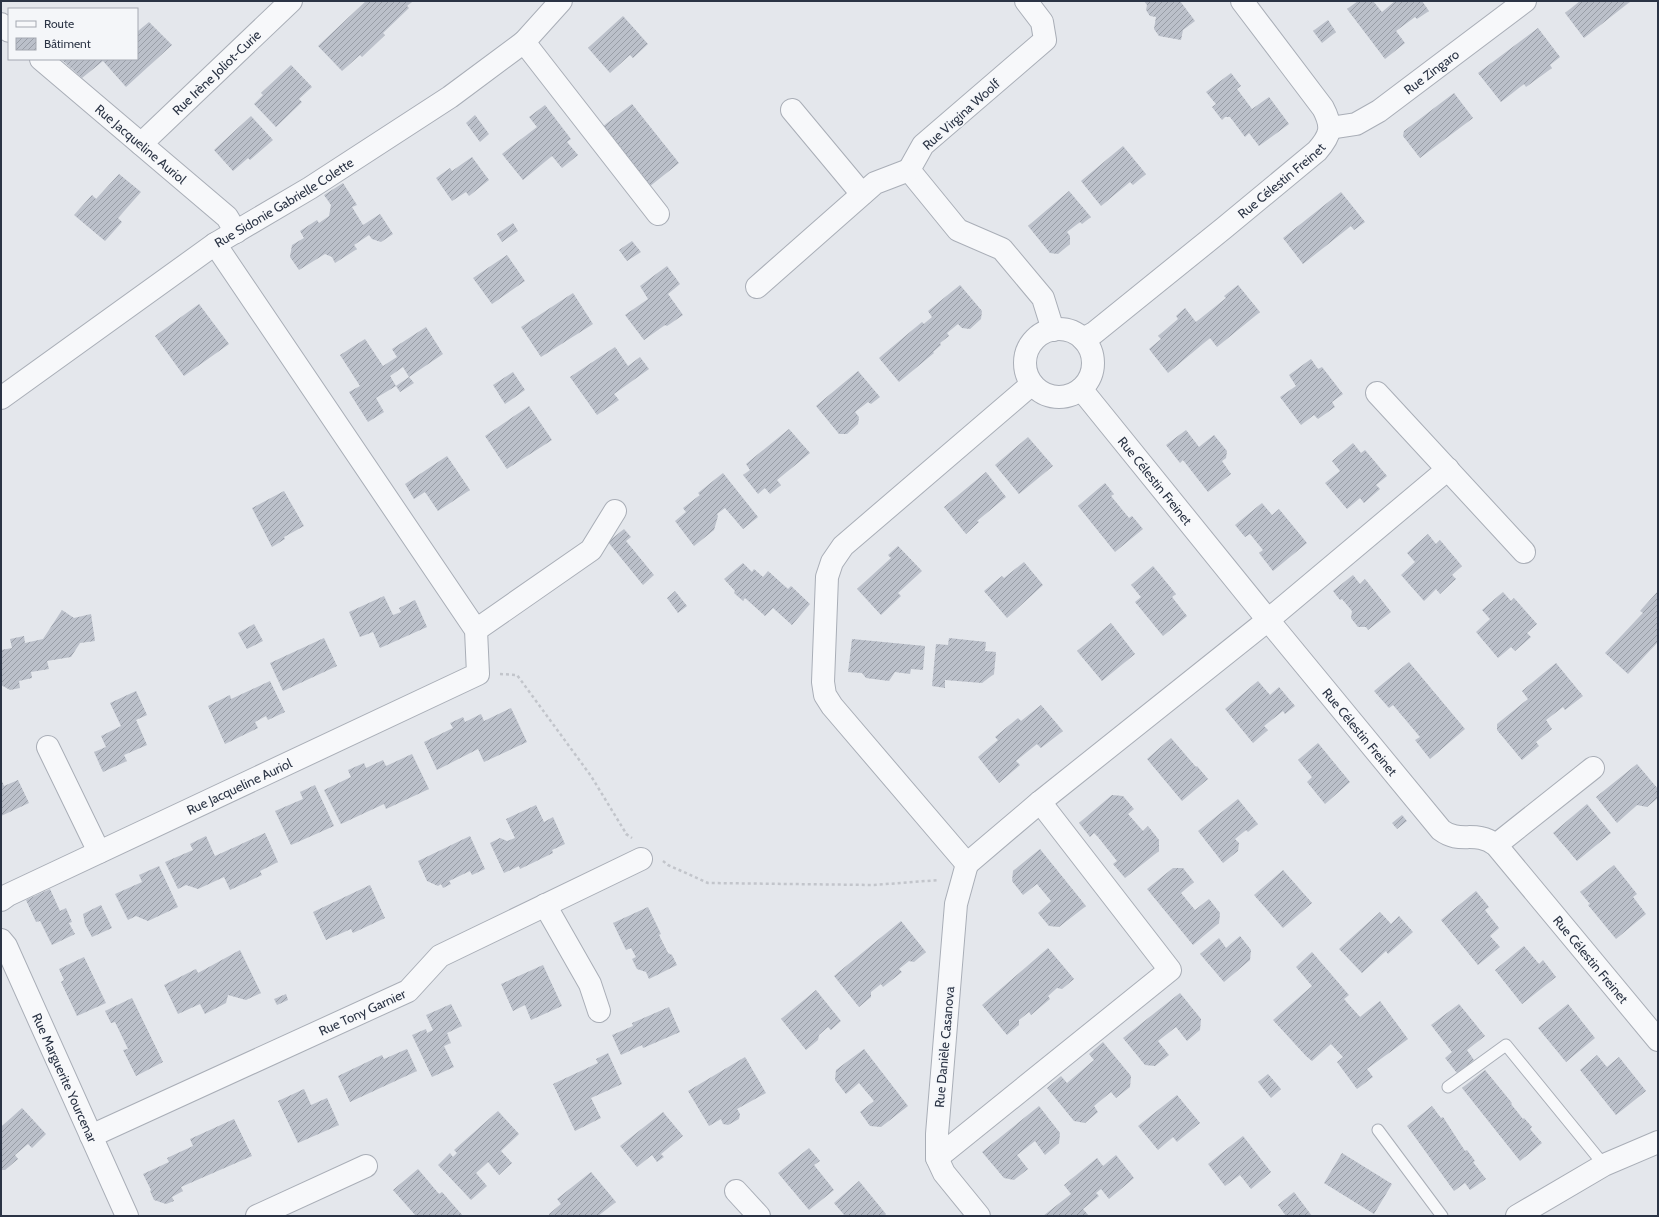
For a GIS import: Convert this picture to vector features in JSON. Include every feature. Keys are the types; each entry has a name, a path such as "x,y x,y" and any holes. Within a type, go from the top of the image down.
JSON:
{"street":[{"name":"Rue Irène Joliot-Curie","path":"141,144 291,1"},
{"name":"Rue Sidonie Gabrielle Colette","path":"1,398 215,244 310,188 443,102 524,42 561,1"},
{"name":"Rue Virgina Woolf","path":"909,170 923,145 1045,40 1042,22 1026,1"},
{"name":"Rue Célestin Freinet","path":"1083,339 1094,333 1212,238 1317,151 1326,140 1330,128 1324,108 1242,1"},
{"name":"Rue Zingaro","path":"1330,128 1356,124 1379,111 1525,1"},
{"path":"524,42 658,214"},
{"name":"Rue Jacqueline Auriol","path":"42,60 227,217 236,232"},
{"path":"792,110 862,194"},
{"path":"757,287 875,183 909,170 958,230 1002,250 1043,298 1053,330"},
{"path":"215,244 476,630 478,674"},
{"path":"1053,330 1064,330 1074,333 1083,339 1090,348 1093,359 1092,370 1088,381 1081,390 1069,396 1055,397 1042,393 1032,384 1027,374 1025,362 1033,341 1042,334 1053,330"},
{"path":"1032,384 842,546 832,562 827,577 823,682 825,695 832,706 965,871 1040,802 1268,620 1448,469"},
{"name":"Rue Célestin Freinet","path":"1081,390 1441,830 1448,836 1458,838 1476,836 1487,838 1496,844 1658,1040"},
{"path":"1377,393 1524,552"},
{"path":"476,630 590,550 615,511"},
{"name":"Rue Jacqueline Auriol","path":"1,900 8,895 478,674"},
{"path":"48,747 99,852"},
{"path":"1496,844 1592,768"},
{"path":"937,1158 1170,970 1040,802"},
{"name":"Rue Tony Garnier","path":"91,1136 408,991 440,956 545,905 639,851"},
{"name":"Rue Danièle Casanova","path":"965,871 956,904 937,1134 937,1158 944,1173 974,1214"},
{"path":"545,905 590,984 599,1011"},
{"name":"Rue Marguerite Yourcenar","path":"1,940 6,946 127,1216"},
{"path":"1516,1216 1604,1166 1658,1142"},
{"path":"257,1216 366,1166"},
{"path":"736,1192 759,1216"}],"lane":[{"path":"1448,1087 1506,1045 1604,1166"},
{"path":"1378,1130 1442,1216"}],"path":[{"path":"478,674 517,675 591,776 626,834 639,851"},
{"path":"626,834 639,851"},
{"path":"662,861 708,883 874,885 965,871"}],"building":[{"path":"366,1 413,1 407,6 409,8 383,33 385,35 362,57 360,55 342,71 318,46"},
{"path":"1144,1 1180,1 1195,21 1183,30 1181,40 1159,36 1154,29 1156,17 1150,16 1146,10 1147,5"},
{"path":"1358,1 1373,1 1382,12 1395,1 1422,1 1429,11 1417,19 1415,17 1396,31 1405,43 1385,59 1347,9"},
{"path":"1580,1 1631,1 1584,38 1565,13"},
{"path":"623,16 648,44 633,58 630,55 610,73 588,48"},
{"path":"1328,20 1336,32 1322,43 1313,31"},
{"path":"149,22 172,45 126,87 103,61 82,78 62,60 138,60 138,31"},
{"path":"1538,28 1560,57 1550,65 1552,68 1526,87 1524,84 1501,102 1478,73"},
{"path":"291,65 312,87 299,99 302,102 276,127 254,104 263,95 261,93"},
{"path":"1231,73 1241,86 1237,89 1252,109 1269,97 1289,124 1259,146 1249,133 1245,137 1230,117 1225,117 1222,120 1212,107 1216,104 1206,92"},
{"path":"1454,93 1473,118 1420,158 1403,136 1404,131"},
{"path":"632,104 679,163 649,187 602,127"},
{"path":"545,105 571,139 567,142 578,155 562,168 552,156 523,180 502,154 537,127 529,117"},
{"path":"475,115 489,134 480,142 466,123"},
{"path":"251,116 273,140 250,160 248,158 233,171 214,150"},
{"path":"1123,146 1146,174 1133,185 1130,182 1101,206 1081,181"},
{"path":"472,157 489,180 469,196 466,192 452,201 436,178 450,168 452,171"},
{"path":"119,174 141,192 118,218 122,222 105,241 74,215 92,195 96,199"},
{"path":"343,183 357,205 352,207 363,225 380,214 393,234 381,242 372,239 369,235 354,245 357,249 335,263 332,257 325,254 299,270 290,257 292,245 304,238 300,231 317,220 319,223 329,216 331,205 324,195"},
{"path":"1069,191 1091,217 1082,224 1080,222 1067,232 1070,236 1070,244 1058,254 1050,253 1028,226"},
{"path":"1341,192 1365,222 1354,230 1351,226 1303,264 1283,238"},
{"path":"513,223 518,231 502,242 497,234"},
{"path":"632,241 641,252 627,261 619,250"},
{"path":"507,255 525,281 492,304 473,278"},
{"path":"667,266 680,284 668,294 683,315 667,326 665,325 644,340 625,315 648,299 640,286"},
{"path":"960,285 982,311 981,319 970,329 962,328 958,324 947,333 949,336 940,343 941,345 933,352 934,353 899,382 879,358 922,322 924,324 932,317 928,311"},
{"path":"1238,285 1260,312 1217,347 1210,338 1168,373 1149,349 1161,339 1158,336 1178,319 1176,316 1185,308 1196,322 1226,298 1224,296"},
{"path":"573,293 593,324 541,357 521,327"},
{"path":"199,304 229,344 184,376 155,336"},
{"path":"426,327 443,354 409,377 403,367 390,376 396,386 376,398 384,412 368,422 349,392 360,386 340,355 365,339 383,366 397,357 392,349"},
{"path":"615,347 628,366 640,357 649,369 614,394 619,400 597,415 570,377"},
{"path":"1311,359 1318,369 1322,367 1343,394 1332,402 1335,407 1318,419 1314,415 1301,425 1280,397 1296,386 1289,375"},
{"path":"858,371 880,397 871,404 868,402 855,412 859,417 858,424 847,434 839,434 816,406"},
{"path":"513,372 525,390 505,404 493,385"},
{"path":"409,377 414,383 400,392 396,386"},
{"path":"529,406 552,440 507,469 485,436"},
{"path":"789,429 810,453 777,480 781,485 770,494 765,488 758,494 743,475 750,470 746,464"},
{"path":"1186,430 1199,447 1214,435 1227,451 1226,458 1222,461 1231,474 1208,492 1183,460 1180,463 1166,445"},
{"path":"1028,437 1053,466 1019,494 995,465"},
{"path":"1353,443 1361,453 1365,450 1387,476 1376,485 1380,489 1364,503 1360,498 1347,509 1325,483 1340,471 1332,461"},
{"path":"447,456 470,490 438,511 425,492 414,499 405,484"},
{"path":"986,472 1006,497 977,521 979,522 966,534 944,507"},
{"path":"723,473 758,517 743,529 725,508 717,514 718,516 714,530 694,546 675,521 686,512 683,508 700,495 698,493"},
{"path":"1105,483 1114,494 1111,496 1129,518 1132,516 1143,529 1115,552 1078,506"},
{"path":"284,491 304,526 284,537 285,539 272,547 252,508"},
{"path":"1262,503 1272,515 1279,509 1307,543 1273,571 1259,553 1263,550 1250,534 1245,537 1235,525"},
{"path":"624,529 631,537 626,541 654,575 643,585 608,542"},
{"path":"1428,534 1436,544 1440,540 1462,566 1452,575 1456,579 1440,594 1436,589 1424,601 1401,575 1415,562 1407,553"},
{"path":"898,546 922,571 898,593 901,596 881,615 857,589 891,558 888,555"},
{"path":"1024,562 1043,585 1007,618 984,591 1002,576 1004,578"},
{"path":"743,563 752,572 754,569 763,577 768,571 788,589 791,586 810,604 792,625 773,608 765,616 745,598 743,601 734,593 735,591 724,579"},
{"path":"1153,566 1176,594 1172,597 1187,616 1163,636 1135,602 1141,597 1131,585"},
{"path":"1353,575 1360,584 1365,579 1391,612 1368,630 1366,627 1358,627 1351,618 1352,611 1333,591"},
{"path":"675,591 687,606 678,613 667,598"},
{"path":"1658,591 1658,644 1657,643 1628,674 1605,653 1643,613 1640,611"},
{"path":"1503,592 1511,601 1514,598 1537,624 1527,633 1531,637 1515,651 1511,647 1498,658 1476,632 1490,619 1482,610"},
{"path":"384,596 393,615 401,612 399,608 415,600 427,627 380,648 373,632 360,637 349,612"},
{"path":"62,610 74,618 91,614 95,641 80,643 71,657 47,661 49,669 31,672 32,678 19,681 20,688 10,690 1,685 1,650 12,648 10,639 24,636 25,643 43,639"},
{"path":"1111,623 1135,654 1102,681 1077,651"},
{"path":"254,624 263,641 247,649 238,633"},
{"path":"324,638 337,666 283,691 270,663"},
{"path":"949,638 986,642 985,651 996,652 994,674 982,683 945,680 945,688 932,686 936,644 948,645"},
{"path":"852,639 925,646 923,670 911,669 910,674 895,672 889,681 866,678 862,673 848,672"},
{"path":"1409,662 1465,729 1430,759 1415,740 1420,737 1393,705 1389,708 1374,691"},
{"path":"1556,663 1583,696 1565,710 1563,707 1546,720 1552,729 1536,742 1539,746 1522,760 1497,730 1497,724 1528,699 1522,691"},
{"path":"270,681 285,712 268,720 266,716 255,722 258,728 225,744 208,706 230,695 231,699"},
{"path":"1258,681 1270,695 1279,687 1295,706 1285,714 1283,711 1264,726 1268,730 1253,743 1225,709"},
{"path":"136,691 147,715 136,720 147,745 124,755 127,761 103,772 94,752 106,747 101,736 121,726 110,703"},
{"path":"1041,705 1063,731 1041,748 1037,744 1027,752 1016,761 1020,765 999,783 978,757 998,740 995,737 1007,727 1018,718 1021,721"},
{"path":"511,708 527,742 484,762 478,749 437,770 424,742 453,728 450,723 463,717 465,722 481,714 484,721"},
{"path":"1171,738 1208,779 1182,801 1147,759"},
{"path":"1318,743 1350,782 1325,804 1307,782 1312,777 1298,760"},
{"path":"412,754 429,789 386,809 384,804 341,824 324,790 351,777 348,770 364,763 366,768 383,760 386,766"},
{"path":"1637,764 1658,789 1658,798 1647,807 1637,805 1617,823 1596,797"},
{"path":"1,779 4,786 18,780 29,803 1,816"},
{"path":"315,785 334,826 291,845 275,811 303,799 300,792"},
{"path":"1112,795 1123,796 1134,809 1128,814 1143,831 1148,826 1159,840 1159,851 1125,878 1113,864 1117,861 1098,837 1094,833 1090,837 1079,823"},
{"path":"1238,799 1258,824 1248,832 1246,830 1235,839 1239,843 1238,851 1223,863 1198,831"},
{"path":"1587,804 1611,833 1577,861 1553,833"},
{"path":"536,805 544,822 553,817 565,844 552,850 553,853 520,869 519,866 504,873 490,843 500,838 507,841 515,838 506,819"},
{"path":"1402,815 1407,821 1397,829 1392,823"},
{"path":"265,833 278,862 260,871 262,875 230,890 224,877 198,889 186,885 178,889 165,862 193,850 190,844 206,836 215,856"},
{"path":"470,836 485,869 472,875 470,871 449,881 451,884 443,888 441,884 438,886 427,881 418,861"},
{"path":"1040,849 1086,906 1059,927 1049,926 1038,913 1051,901 1037,884 1023,895 1012,881 1013,871"},
{"path":"1614,865 1637,894 1633,897 1646,914 1616,939 1588,905 1590,904 1580,892"},
{"path":"159,866 178,907 148,921 136,916 128,920 115,894 142,882 139,875"},
{"path":"1173,868 1183,868 1194,882 1181,893 1195,910 1209,899 1220,913 1219,923 1193,945 1147,889"},
{"path":"1283,870 1312,903 1283,928 1254,895"},
{"path":"370,885 385,918 353,933 351,929 326,940 313,912"},
{"path":"50,889 60,911 66,908 72,922 69,923 75,934 52,945 40,921 36,922 26,900"},
{"path":"1476,891 1489,907 1485,910 1499,928 1490,936 1500,947 1478,965 1441,920"},
{"path":"101,905 112,928 92,937 85,924 83,914"},
{"path":"648,907 668,953 672,955 677,965 649,979 646,972 637,969 632,959 636,957 631,948 626,950 613,923"},
{"path":"1380,912 1391,924 1399,916 1413,932 1388,954 1386,951 1362,973 1339,949"},
{"path":"901,921 926,952 914,962 909,961 899,969 902,972 883,987 881,984 871,992 871,997 859,1007 834,976"},
{"path":"1240,936 1251,950 1250,960 1224,982 1200,954 1219,938 1226,948"},
{"path":"1524,946 1539,964 1543,960 1556,977 1522,1004 1495,970"},
{"path":"1048,948 1074,979 1062,989 1057,988 1048,996 1050,999 1031,1015 1029,1012 1019,1020 1019,1025 1007,1035 982,1005"},
{"path":"240,950 261,993 246,1000 228,995 226,1003 205,1014 200,1004 178,1014 164,985 196,969 198,973"},
{"path":"1312,952 1349,995 1344,999 1360,1017 1380,1001 1408,1039 1367,1069 1373,1077 1357,1089 1337,1062 1343,1057 1331,1044 1312,1061 1273,1020 1312,986 1296,967"},
{"path":"84,957 106,1003 77,1016 61,982 64,980 59,969"},
{"path":"543,965 562,1006 531,1020 525,1005 513,1011 501,984"},
{"path":"816,990 841,1021 831,1030 828,1027 819,1035 818,1040 806,1050 781,1019"},
{"path":"1180,993 1201,1019 1200,1030 1187,1041 1176,1027 1158,1041 1169,1055 1155,1066 1145,1065 1123,1038"},
{"path":"286,994 288,1000 277,1005 274,999"},
{"path":"132,998 163,1062 136,1076 123,1050 128,1049 115,1022 111,1023 105,1011"},
{"path":"451,1004 462,1026 447,1033 451,1043 444,1046 454,1067 432,1077 412,1035 426,1029 427,1033 433,1030 426,1015"},
{"path":"1459,1004 1485,1036 1467,1050 1474,1060 1457,1073 1445,1058 1452,1052 1431,1025"},
{"path":"1568,1004 1595,1038 1566,1062 1538,1028"},
{"path":"669,1007 680,1032 643,1048 642,1045 621,1055 612,1035 633,1026 632,1023"},
{"path":"1103,1042 1131,1076 1130,1087 1116,1098 1111,1092 1094,1106 1098,1112 1085,1123 1074,1121 1047,1088 1061,1076 1067,1083 1094,1060 1089,1054"},
{"path":"407,1049 417,1071 350,1102 338,1076 382,1055 384,1059"},
{"path":"864,1049 908,1106 881,1127 870,1126 860,1112 874,1101 859,1083 846,1094 835,1080 836,1070"},
{"path":"608,1053 622,1084 591,1098 601,1118 575,1131 553,1084 598,1063 596,1059"},
{"path":"1597,1055 1607,1067 1619,1057 1646,1091 1616,1115 1580,1070"},
{"path":"745,1057 766,1093 737,1109 740,1114 739,1119 728,1125 723,1124 721,1119 709,1126 688,1091"},
{"path":"1485,1070 1523,1119 1524,1118 1532,1127 1530,1129 1542,1143 1520,1161 1462,1088"},
{"path":"1268,1074 1281,1089 1271,1098 1258,1082"},
{"path":"304,1089 311,1105 327,1098 339,1125 298,1143 278,1101"},
{"path":"1177,1095 1200,1123 1177,1142 1173,1137 1158,1150 1138,1126"},
{"path":"1039,1106 1060,1133 1059,1143 1045,1155 1035,1141 1017,1155 1028,1169 1014,1180 1004,1178 982,1152"},
{"path":"1432,1106 1441,1118 1443,1117 1465,1151 1467,1150 1475,1161 1473,1162 1486,1179 1470,1190 1465,1183 1454,1191 1407,1126"},
{"path":"22,1108 46,1134 32,1148 28,1144 15,1155 18,1159 5,1170 1,1170 1,1127"},
{"path":"498,1111 519,1134 501,1151 512,1163 499,1175 488,1162 476,1173 487,1186 471,1200 438,1165 450,1153 453,1157 457,1153 454,1150"},
{"path":"663,1112 683,1136 661,1154 664,1157 657,1162 652,1155 637,1167 620,1146"},
{"path":"234,1119 252,1156 181,1187 183,1191 172,1197 174,1201 166,1204 154,1200 143,1174 169,1162 167,1158 193,1146 190,1139"},
{"path":"1243,1136 1271,1172 1251,1189 1240,1175 1225,1186 1208,1164"},
{"path":"809,1148 820,1161 814,1165 834,1190 809,1210 778,1173"},
{"path":"1342,1153 1392,1184 1374,1214 1324,1183"},
{"path":"1116,1155 1134,1178 1109,1199 1101,1189 1096,1193 1099,1196 1083,1209 1089,1216 1043,1216 1071,1194 1064,1185 1097,1158 1103,1166"},
{"path":"418,1169 439,1194 442,1192 463,1216 416,1216 393,1190"},
{"path":"591,1172 616,1202 598,1216 550,1216 549,1214 561,1204 557,1199"},
{"path":"859,1181 886,1214 883,1216 845,1216 834,1203"},
{"path":"1294,1192 1312,1216 1286,1216 1278,1205"}]}
